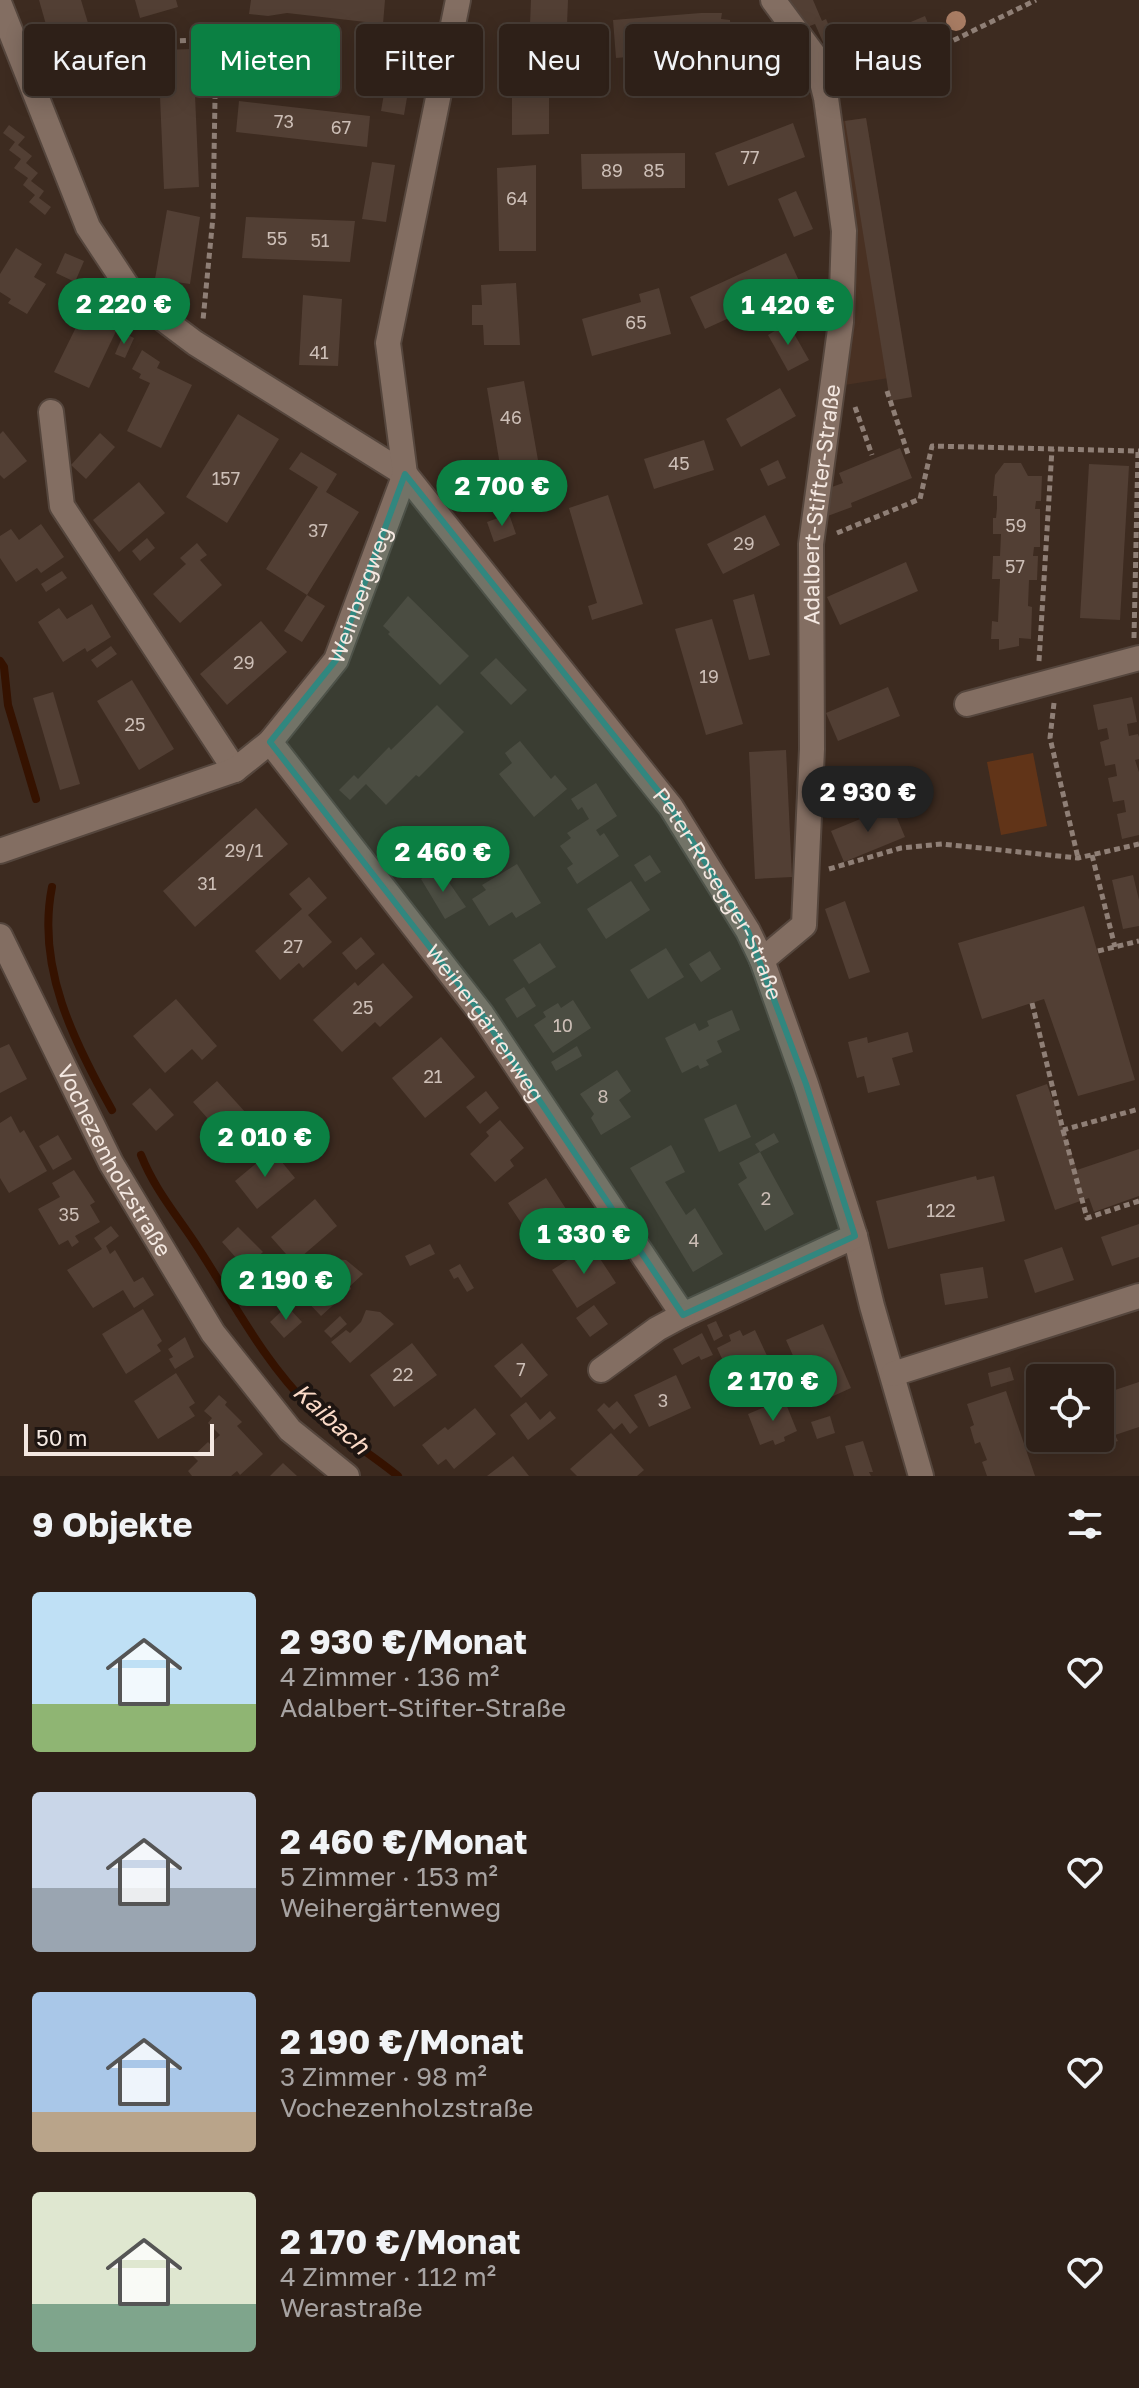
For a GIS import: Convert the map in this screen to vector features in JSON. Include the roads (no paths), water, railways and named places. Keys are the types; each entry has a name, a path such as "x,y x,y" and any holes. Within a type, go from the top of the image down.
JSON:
{"street":[{"name":"Weinbergweg","path":"0,851 235,770 270,742 336,660 405,474 388,343 458,0"},
{"name":"Adalbert-Stifter-Straße","path":"762,960 804,925 812,749 811,544 841,317 844,231 825,96 816,58 773,0"},
{"name":"Peter-Rosegger-Straße","path":"0,5 88,227 135,298 195,343 405,474 671,807 748,931 762,960 855,1236 921,1476"},
{"path":"51,412 62,506 235,770"},
{"path":"967,704 1136,658"},
{"name":"Weihergärtenweg","path":"270,742 481,1013 683,1315"},
{"name":"Vochezenholzstraße","path":"0,936 111,1163 213,1333 290,1430 347,1476"},
{"path":"601,1370 657,1329 683,1315 855,1236"},
{"path":"893,1374 1139,1296"}],"waterway":[{"name":"Kaibach","path":"0,661 4,667 8,705 36,799"},
{"name":"Kaibach","path":"52,887 48,917 54,975 72,1031 112,1110"},
{"name":"Kaibach","path":"141,1155 159,1189 277,1370 321,1417 398,1476"}]}
